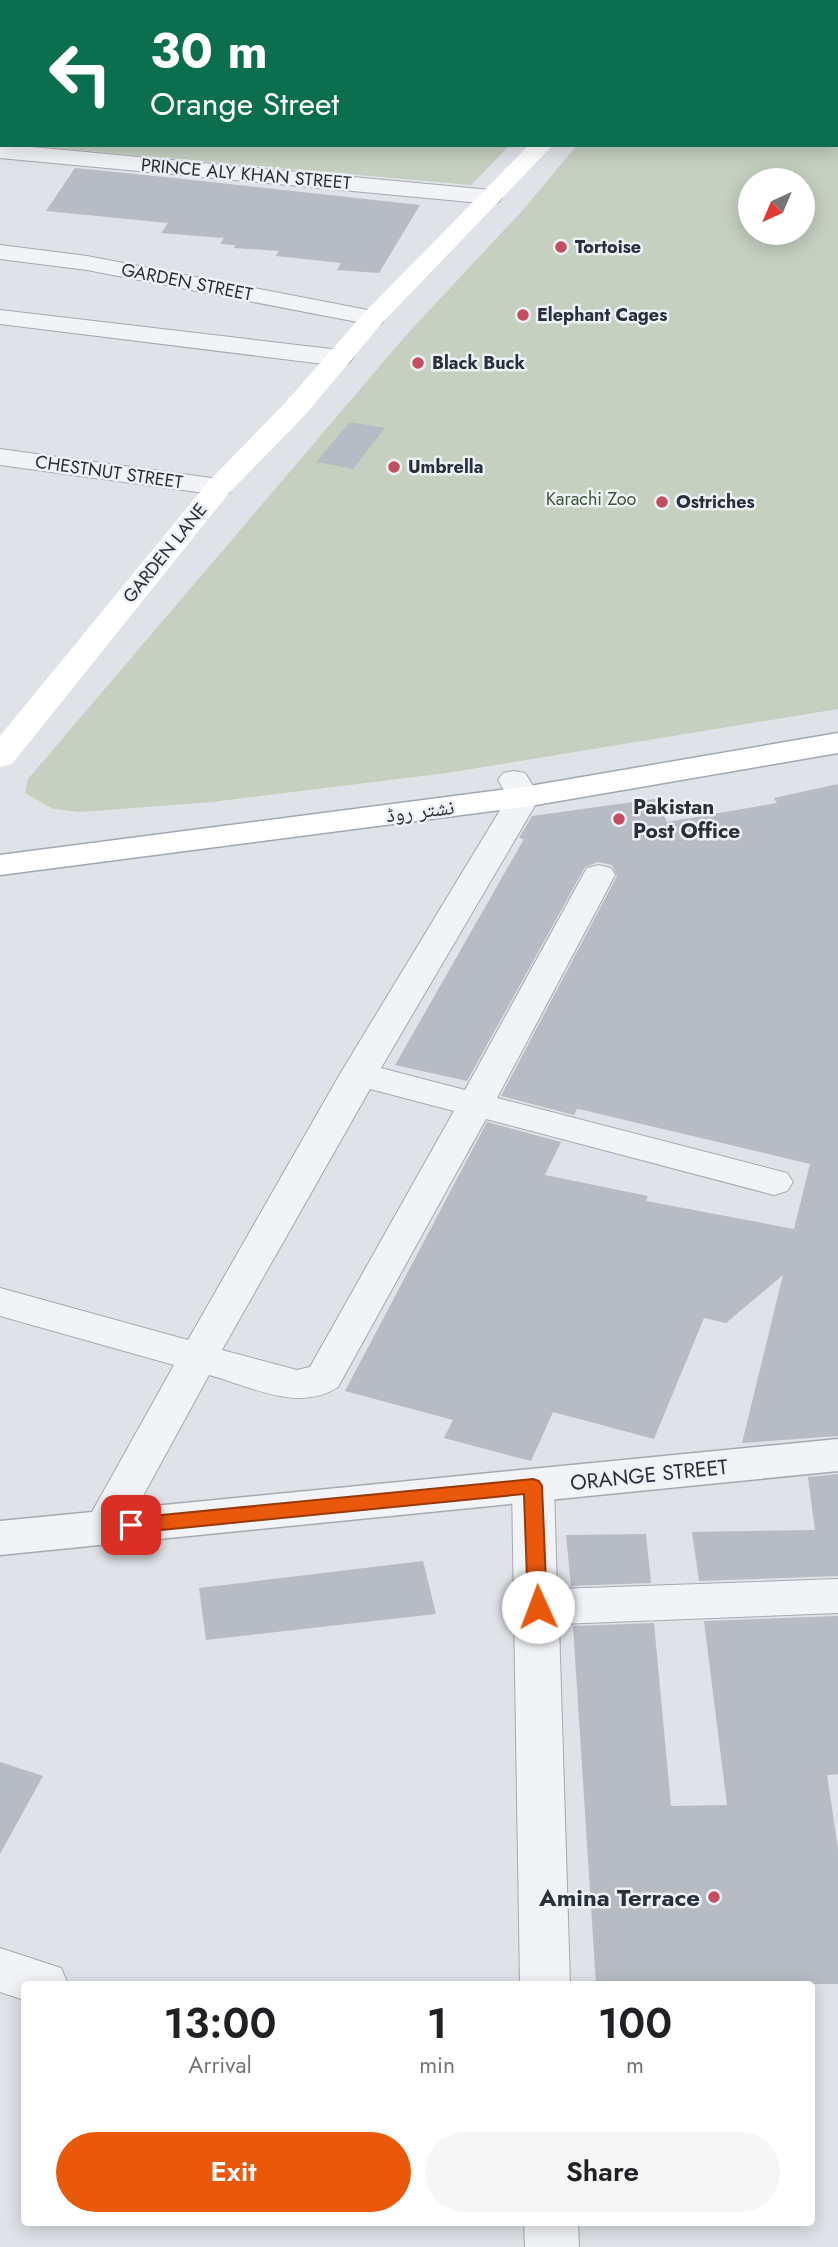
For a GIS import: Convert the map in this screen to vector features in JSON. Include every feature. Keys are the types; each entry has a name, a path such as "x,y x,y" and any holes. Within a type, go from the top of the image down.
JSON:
{"main road":[{"name":"GARDEN LANE","path":"0,757 219,487 340,358 373,318 540,147"},
{"name":"نشتر روڈ","path":"0,842 519,788 838,732"},
{"name":"نشتر روڈ","path":"0,865 838,743"}],"street":[{"name":"PRINCE ALY KHAN STREET","path":"0,151 491,197"},
{"name":"GARDEN STREET","path":"0,252 87,263 373,318"},
{"path":"0,317 340,358"},
{"name":"CHESTNUT STREET","path":"0,457 219,487"},
{"path":"104,1528 198,1356 519,788"},
{"path":"0,1302 297,1385 313,1384 324,1377 476,1104 599,875"},
{"path":"358,1074 774,1182"},
{"name":"ORANGE STREET","path":"0,1538 838,1455"},
{"path":"533,1486 545,1981"},
{"path":"538,1607 838,1596"},
{"path":"0,1969 34,1981"},
{"path":"551,2226 552,2247"}],"green space":[{"path":"44,147 508,147 471,185"},
{"name":"Karachi Zoo","path":"575,147 838,147 838,709 447,773 212,802 80,812 53,809 25,793 28,779 408,333 522,211"}],"building":[{"path":"75,168 420,205 379,273 337,270 341,263 276,256 279,251 234,248 235,245 220,244 224,238 161,233 168,223 46,211"},
{"path":"350,422 385,428 353,469 316,462"},
{"path":"838,784 838,1436 742,1443 783,1275 726,1323 704,1318 654,1439 553,1412 531,1461 444,1438 453,1420 345,1391 487,1122 561,1142 545,1175 648,1196 646,1201 794,1229 810,1164 583,1110 577,1109 574,1115 501,1096 617,876 612,865 598,862 585,867 467,1081 395,1065 524,839 519,838 532,816 655,799 667,822 777,803 774,798"},
{"path":"838,1474 838,1576 699,1581 692,1532 815,1530 808,1477"},
{"path":"646,1534 651,1583 571,1586 566,1535"},
{"path":"423,1561 436,1614 206,1640 199,1588"},
{"path":"838,1616 838,1774 827,1775 838,1849 838,1984 815,1984 815,1981 596,1981 573,1626 654,1623 671,1806 727,1805 704,1621"},
{"path":"0,1762 43,1776 0,1854"}],"place":[{"name":"Tortoise","path":"561,247"},
{"name":"Elephant Cages","path":"523,315"},
{"name":"Black Buck","path":"418,363"},
{"name":"Umbrella","path":"394,467"},
{"name":"Ostriches","path":"662,502"},
{"name":"Pakistan Post Office","path":"619,819"},
{"name":"Amina Terrace","path":"714,1897"}],"route":[{"path":"131,1525 533,1486 538,1607"}]}
